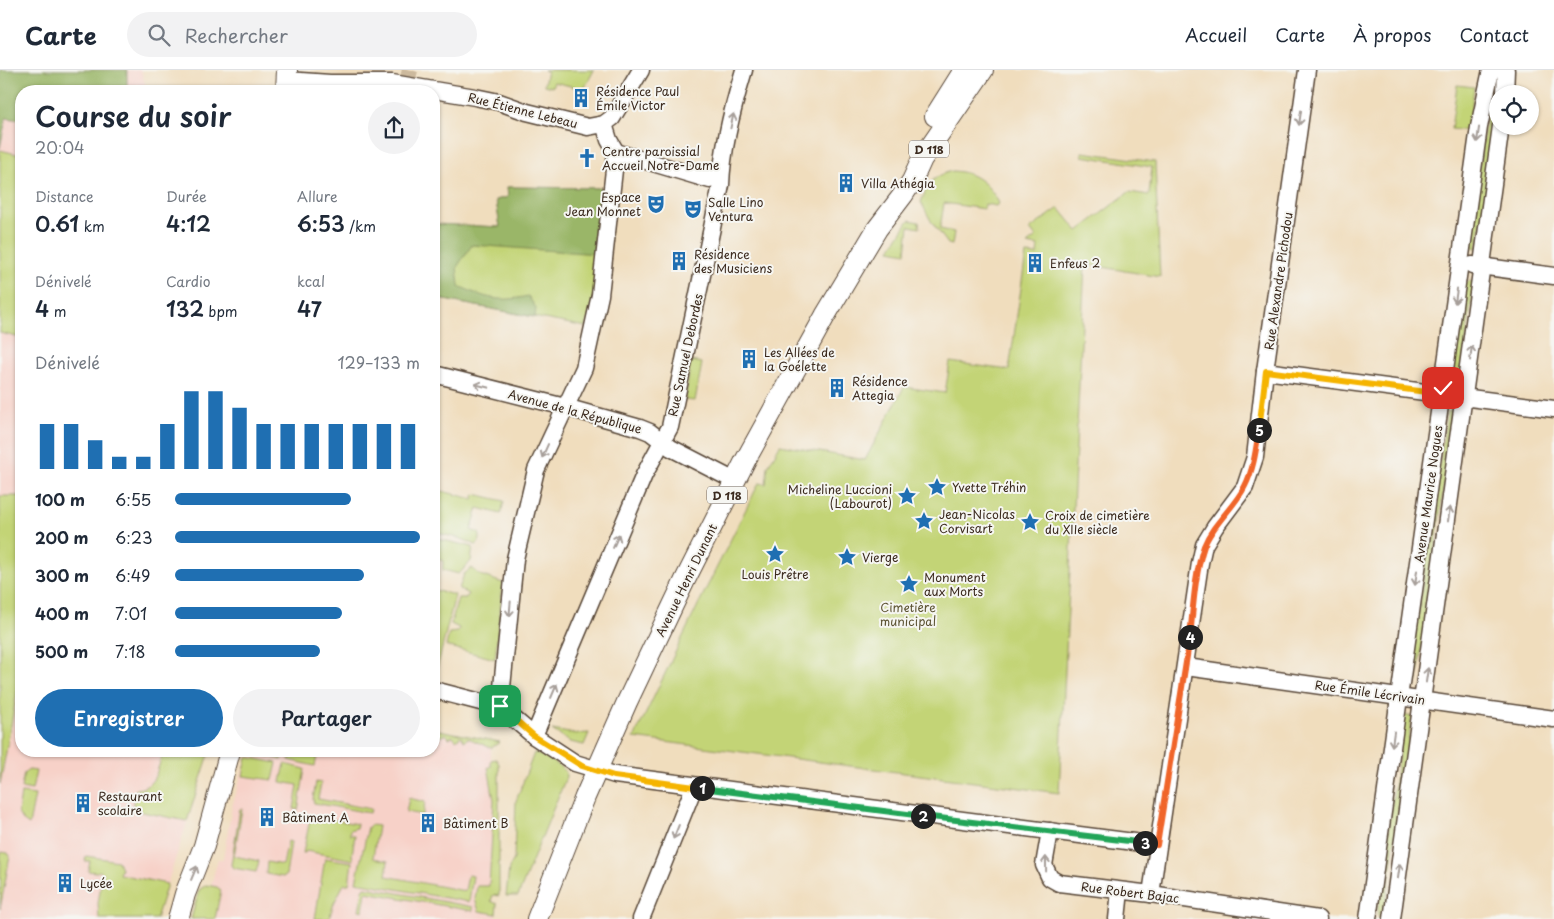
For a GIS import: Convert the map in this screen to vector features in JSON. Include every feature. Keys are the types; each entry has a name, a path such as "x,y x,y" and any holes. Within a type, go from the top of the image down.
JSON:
{"main road":[{"name":"Avenue Henri Dunant","path":"537,919 597,771 685,580 734,481 821,324 877,229 907,161 964,70"},
{"name":"Avenue Henri Dunant","path":"877,229 903,195 922,159 983,70"},
{"path":"178,919 185,894 204,846 228,757"}],"street":[{"path":"500,706 515,559 526,508 536,470 584,368 600,295 616,152 609,140 604,124 612,118 641,70"},
{"name":"Rue Samuel Debordes","path":"534,736 644,475 670,427 721,185 722,165 738,89 744,70"},
{"name":"Rue Alexandre Pichodou","path":"1152,894 1157,845 1204,545 1245,486 1255,457 1307,70"},
{"name":"Avenue Maurice Nogues","path":"1368,919 1479,127 1491,70"},
{"path":"1505,85 1506,70"},
{"name":"Rue Étienne Lebeau","path":"286,80 330,83 407,82 421,85"},
{"name":"Rue Étienne Lebeau","path":"440,89 499,102 527,112 588,127 604,124"},
{"name":"Avenue Maurice Nogues","path":"1392,919 1500,135"},
{"path":"616,152 710,180 715,174"},
{"path":"1460,264 1554,276"},
{"path":"1266,371 1554,409"},
{"name":"Avenue de la République","path":"440,376 640,428 650,432 671,448 734,481"},
{"name":"Rue Émile Lécrivain","path":"1186,667 1554,719"},
{"path":"440,691 500,706 534,736 575,763 614,776 1157,845"},
{"path":"641,919 694,787"},
{"name":"Rue Robert Bajac","path":"1050,832 1044,865 1050,878 1059,883 1152,894 1318,919"},
{"path":"1117,919 1120,891"}],"shaded area":[{"path":"0,70 141,70 145,85 15,85 15,757 208,757 156,919 0,919"},
{"path":"440,730 500,742 491,748 491,760 496,759 499,764 499,896 493,895 491,901 497,904 495,919 191,919 199,890 204,886 211,885 218,859 223,859 232,807 246,757 440,757"}],"green space":[{"path":"0,70 127,70 127,85 15,85 15,119 6,118 0,148"},
{"path":"544,70 594,70 581,91 575,87 554,82 552,87 544,85 547,71"},
{"path":"1457,85 1474,87 1469,131 1451,129"},
{"path":"1489,108 1489,135 1496,135 1476,248 1469,242 1487,110"},
{"path":"0,150 15,154 15,337 0,333"},
{"name":"Cimetière municipal","path":"1082,152 1155,162 1160,277 1085,264 1059,793 634,738 759,483 766,484 768,466 780,445 865,460 904,387 945,393 950,362 1009,370 1026,254 1037,255 1038,246 1027,244 1036,237 1030,229 1059,208 1078,231 1129,192 1149,195 1152,167 1082,156"},
{"path":"952,171 974,176 980,180 999,203 996,206 985,204 984,209 944,203 940,229 954,232 952,245 948,244 931,221 921,202 926,190 935,178"},
{"path":"507,187 602,188 595,293 586,327 440,299 440,224 500,227 496,200 508,197"},
{"path":"507,187 602,188 603,214 599,254 472,245 457,267 459,286 492,298 509,299 528,296 536,308 535,317 440,299 440,224 500,227 496,200 508,197"},
{"path":"909,220 919,222 920,228 909,226 906,253 890,250"},
{"path":"1470,281 1474,283 1461,376 1456,377 1452,375 1465,282"},
{"path":"691,361 702,363 695,401 685,400"},
{"path":"1447,412 1454,412 1417,681 1409,678"},
{"path":"440,491 473,499 475,494 504,501 501,514 478,508 471,530 480,535 476,545 440,534"},
{"path":"0,496 15,496 15,704 0,784"},
{"path":"440,539 473,547 471,561 459,574 443,570 443,561 440,560"},
{"path":"472,568 480,575 503,583 495,659 446,646 449,633 458,632 459,628 451,624 458,598 466,598 468,594 459,589 464,574"},
{"path":"440,591 455,595 440,656"},
{"path":"1404,716 1412,716 1384,915 1380,918 1377,915 1378,906"},
{"path":"440,730 500,742 491,748 468,738 464,741 461,736 456,740 453,736 449,738 446,734 441,737"},
{"path":"552,730 575,734 589,733 584,745 570,742"},
{"path":"534,753 557,764 567,775 518,896 506,896 509,868 514,859 516,801"},
{"path":"162,757 208,757 187,821 132,810 136,789 148,785 158,770"},
{"path":"247,757 277,763 273,780 243,776"},
{"path":"271,757 282,757 282,760"},
{"path":"289,757 317,757 315,766 289,760"},
{"path":"496,759 499,764 499,896 493,895 491,901 497,904 496,914 479,911 475,899 477,886 489,886 494,800 488,767 491,767 491,760"},
{"path":"285,764 305,769 298,810 294,809 298,785 281,782"},
{"path":"29,770 36,771 32,790 21,788 24,773"},
{"path":"316,782 321,783 318,799 371,809 370,813 314,803"},
{"path":"21,793 35,795 29,825 22,820 18,813"},
{"path":"409,798 425,802 423,815 406,812"},
{"path":"240,809 242,809 234,856 259,861 256,872 233,868 231,865"},
{"path":"311,815 357,824 356,828 350,830 350,835 355,835 353,860 306,851 303,853"},
{"path":"371,825 378,826 373,858 388,861 386,876 465,891 468,875 473,876 469,902 356,882 368,827"},
{"path":"288,841 291,842 286,875 283,877 266,874 267,862 283,865"},
{"path":"1,852 8,853 10,856 0,909"},
{"path":"86,856 118,861 121,869 119,874 167,884 156,919 99,919 98,903 103,873 100,871 88,871 90,861 85,861"},
{"path":"325,858 352,862 349,884 344,884 334,903 329,919 315,919"},
{"path":"206,885 217,887 221,890 215,919 191,919 199,890"},
{"path":"365,887 473,907 473,911 366,892 363,911 359,910"}],"tunnel":[{"path":"408,78 410,70"}],"place":[{"name":"Résidence Paul Émile Victor","path":"581,98"},
{"name":"Centre paroissial Accueil Notre-Dame","path":"587,158"},
{"name":"Villa Athégia","path":"846,183"},
{"name":"Espace Jean Monnet","path":"656,204"},
{"name":"Salle Lino Ventura","path":"693,209"},
{"name":"Résidence des Musiciens","path":"679,261"},
{"name":"Enfeus 2","path":"1035,263"},
{"name":"Les Allées de la Goélette","path":"749,359"},
{"name":"Résidence Attegia","path":"837,388"},
{"name":"Yvette Tréhin","path":"937,487"},
{"name":"Micheline Luccioni (Labourot)","path":"907,496"},
{"name":"Jean-Nicolas Corvisart","path":"924,521"},
{"name":"Croix de cimetière du XIIe siècle","path":"1030,522"},
{"name":"Louis Prêtre","path":"775,554"},
{"name":"Vierge","path":"847,557"},
{"name":"Monument aux Morts","path":"909,584"},
{"name":"Restaurant scolaire","path":"83,803"},
{"name":"Bâtiment A","path":"267,817"},
{"name":"Bâtiment B","path":"428,823"},
{"name":"Lycée","path":"65,883"}],"route":[{"path":"500,706 534,736 575,763 614,776 1157,845 1204,545 1245,486 1255,457 1266,371 1442,394 1443,388"}]}
